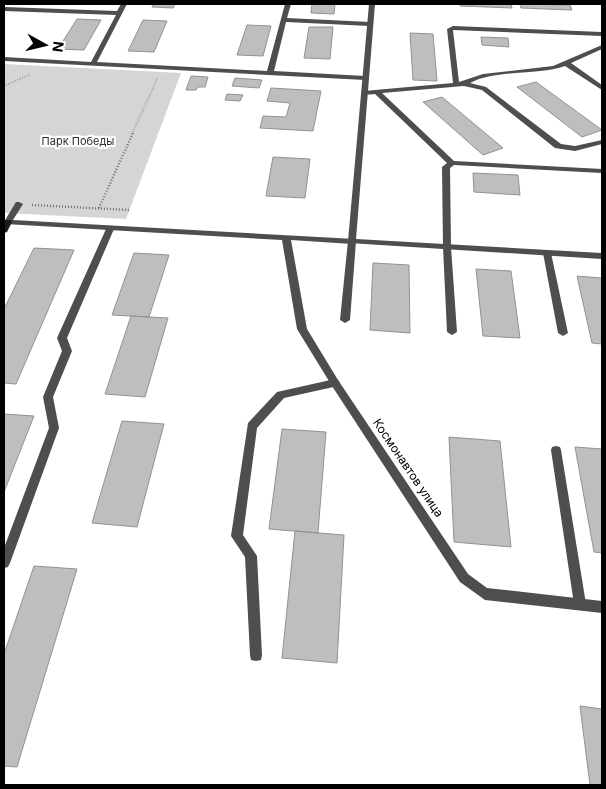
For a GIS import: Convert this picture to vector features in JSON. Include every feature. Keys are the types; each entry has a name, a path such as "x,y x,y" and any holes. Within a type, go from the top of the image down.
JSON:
{"street":[{"path":"19,10 23,4"},
{"path":"93,64 124,4"},
{"path":"270,73 288,4"},
{"path":"345,320 372,4"},
{"path":"4,9 119,13"},
{"path":"284,20 370,24"},
{"path":"456,85 450,30 453,28 602,34"},
{"path":"464,84 471,79 485,76 534,72 566,63 602,47"},
{"path":"4,59 365,78"},
{"path":"566,63 602,88"},
{"path":"364,93 464,84 484,88 558,146 565,149 575,149 602,142"},
{"path":"377,92 452,163"},
{"path":"452,332 447,247 446,167 452,163 602,171"},
{"path":"5,225 19,204"},
{"path":"5,225 352,241 602,256"},
{"path":"4,564 54,428 48,397 66,350 62,338 110,229"},
{"name":"Космонавтов улица","path":"286,238 302,329 335,383 464,578 485,594 602,606"},
{"path":"547,253 563,333"},
{"path":"256,655 251,556 237,536 252,426 281,395 335,383"},
{"path":"556,450 580,604"}],"path":[{"path":"4,86 33,73"},
{"path":"99,208 157,79"},
{"path":"19,204 129,210"}],"green space":[{"name":"Парк Победы","path":"4,64 181,73 126,219 4,213"}],"building":[{"path":"153,4 175,4 173,8 152,7"},
{"path":"312,4 335,4 334,14 311,13"},
{"path":"460,4 511,4 512,8 460,6"},
{"path":"520,4 570,5 572,10 521,8"},
{"path":"77,19 101,20 84,50 58,49"},
{"path":"143,20 167,21 154,52 128,51"},
{"path":"247,25 271,26 263,56 237,55"},
{"path":"309,27 333,27 330,59 304,58"},
{"path":"410,33 433,34 437,81 413,80"},
{"path":"481,37 508,38 509,47 482,45"},
{"path":"191,76 208,77 205,87 198,87 196,90 186,90"},
{"path":"235,78 262,80 259,88 232,86"},
{"path":"536,82 602,130 582,137 517,87"},
{"path":"271,88 321,91 313,131 260,128 263,116 286,117 290,103 267,101"},
{"path":"227,94 243,95 240,101 225,100"},
{"path":"442,97 503,148 483,155 423,102"},
{"path":"273,157 310,159 305,198 266,196"},
{"path":"473,173 518,175 520,195 474,192"},
{"path":"34,248 74,250 16,384 4,383 4,309"},
{"path":"134,253 169,255 149,317 112,315"},
{"path":"373,263 409,265 410,333 370,330"},
{"path":"476,269 511,271 520,338 483,336"},
{"path":"577,276 602,278 602,344 592,343"},
{"path":"131,316 168,318 145,397 105,394"},
{"path":"4,414 34,416 4,492"},
{"path":"122,421 164,424 137,527 92,523"},
{"path":"282,429 326,432 318,533 269,529"},
{"path":"449,437 500,441 511,547 454,542"},
{"path":"575,447 602,449 602,553 594,552"},
{"path":"295,531 344,535 337,663 282,658"},
{"path":"34,566 77,569 17,767 4,766 4,654"},
{"path":"580,706 602,709 602,785 590,785"}]}
